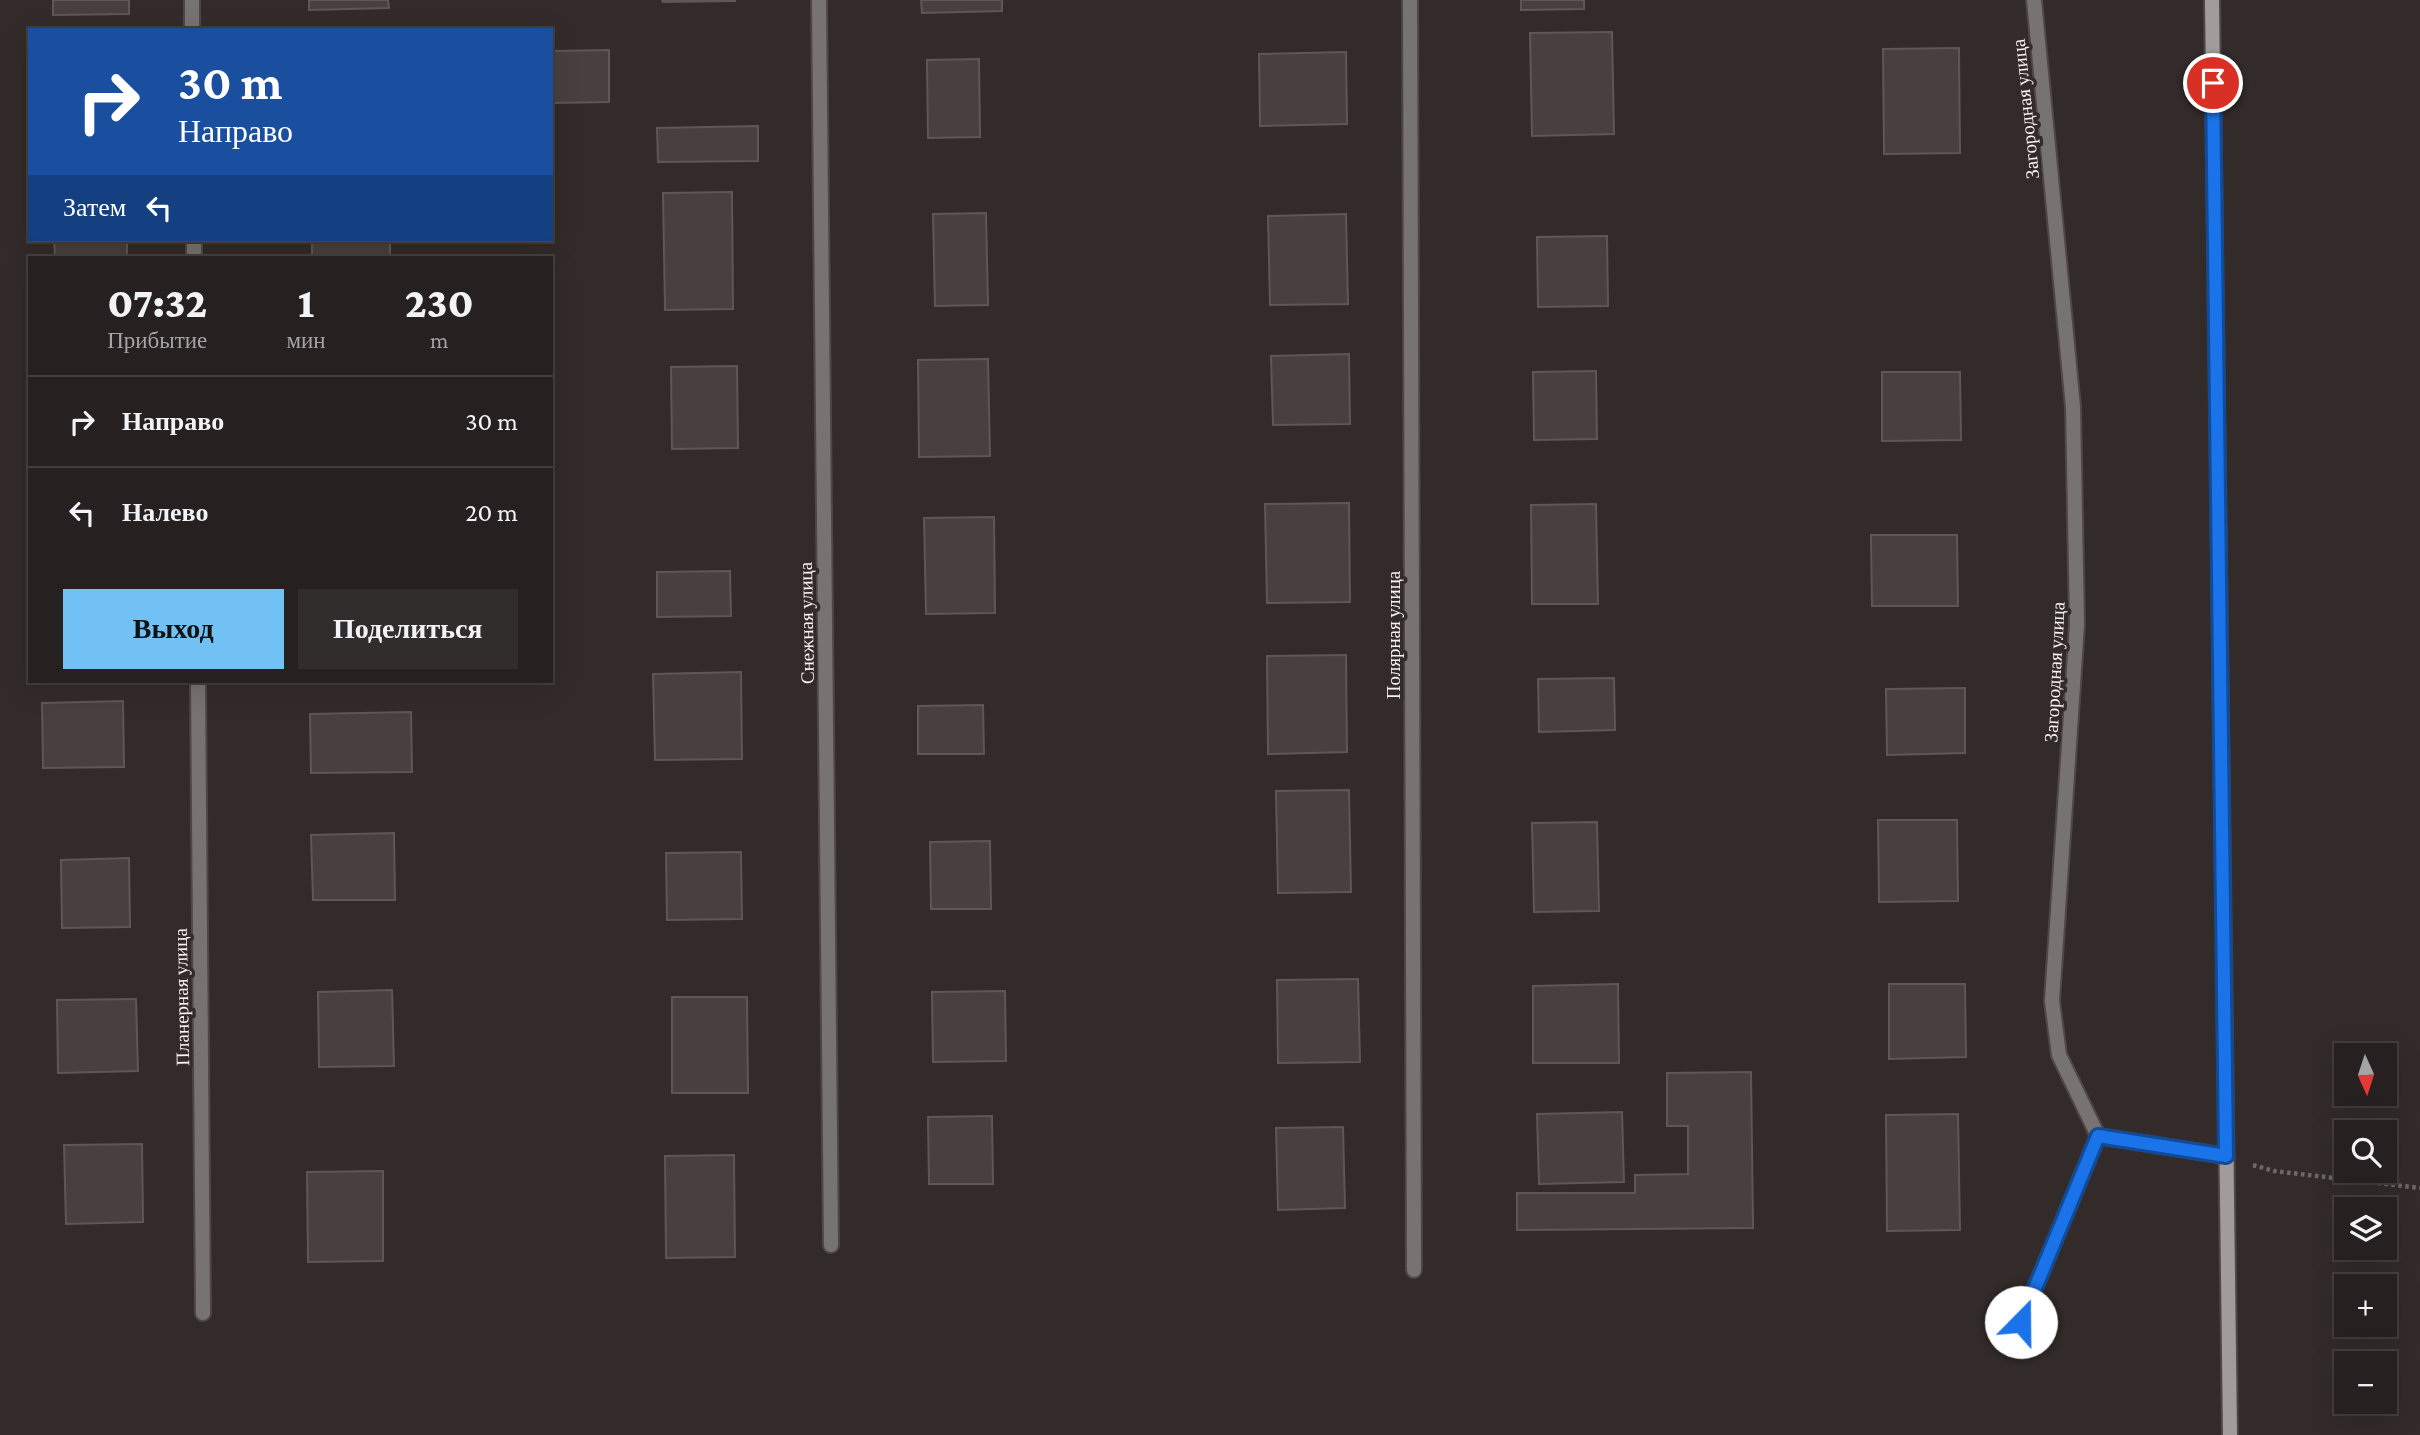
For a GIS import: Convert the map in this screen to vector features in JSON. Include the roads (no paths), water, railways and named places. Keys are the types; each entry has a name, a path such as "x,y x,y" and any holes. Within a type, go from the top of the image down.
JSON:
{"main road":[{"path":"2211,0 2230,1435"}],"street":[{"path":"192,0 192,28"},
{"name":"Снежная улица","path":"820,0 831,1245"},
{"name":"Полярная улица","path":"1410,0 1414,1270"},
{"name":"Загородная улица","path":"2034,0 2073,407 2077,624 2052,1001 2059,1055 2098,1136"},
{"name":"Планерная улица","path":"198,683 203,1313"},
{"path":"2021,1322 2098,1136 2226,1156"}]}
